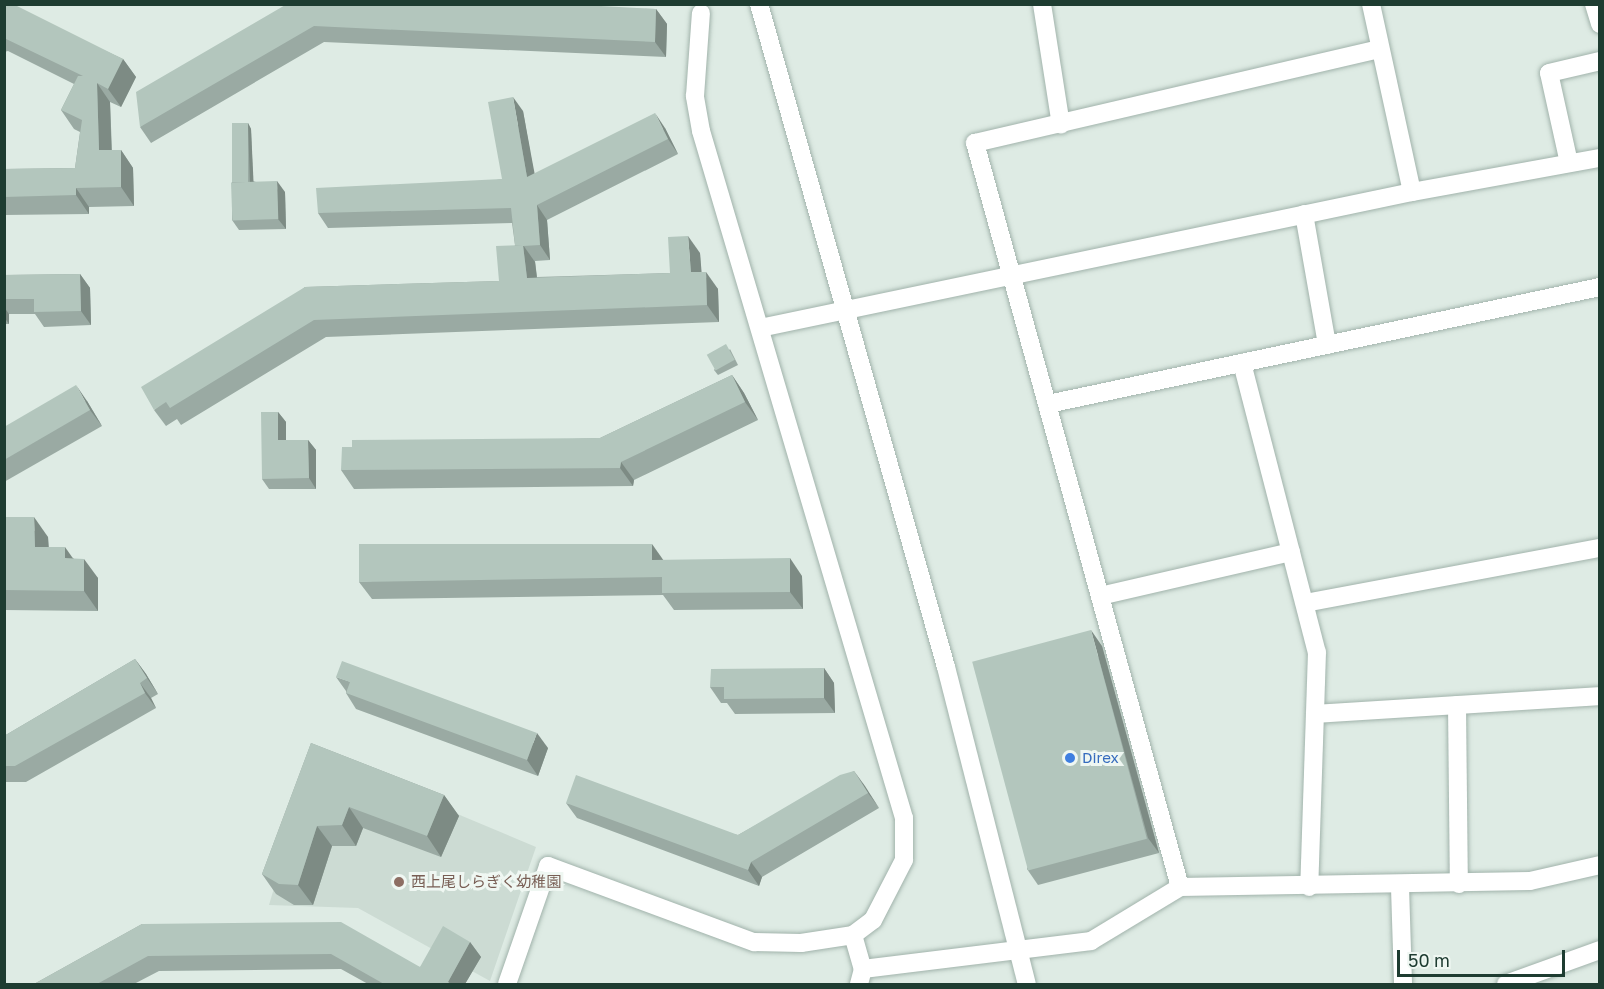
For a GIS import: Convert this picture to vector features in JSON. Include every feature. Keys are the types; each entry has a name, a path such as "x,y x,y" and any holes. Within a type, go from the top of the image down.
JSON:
{"street":[{"path":"759,4 848,310 1028,984"},
{"path":"1042,4 1061,124"},
{"path":"1371,4 1412,192"},
{"path":"1594,4 1599,24"},
{"path":"507,984 548,866 754,942 801,944 853,934 885,905 904,860 904,818 701,130 695,96 701,13"},
{"path":"1180,887 975,143 1379,49"},
{"path":"1569,163 1550,73 1599,61"},
{"path":"760,328 1412,192 1599,158"},
{"path":"1304,214 1328,345"},
{"path":"1048,404 1599,286"},
{"path":"1242,363 1317,652 1309,887"},
{"path":"1305,603 1599,548"},
{"path":"1100,596 1291,552"},
{"path":"1315,714 1599,696"},
{"path":"1457,705 1459,884"},
{"path":"853,934 861,977 1019,950 1091,941 1180,887 1400,887 1530,881 1599,865"},
{"path":"1400,887 1403,984"},
{"path":"1506,984 1599,950"}],"shaded area":[{"name":"西上尾しらぎく幼稚園","path":"314,754 536,847 490,981 358,908 269,905"}],"building":[{"path":"4,4 13,4 123,59 108,89 97,83 99,150 121,150 121,187 76,188 76,195 4,197 4,169 75,168 82,120 61,110 78,76 83,76 4,38"},
{"path":"287,4 565,4 656,9 655,42 314,26 140,127 136,92"},
{"path":"513,97 527,177 655,113 668,139 537,205 540,245 515,245 511,208 318,213 316,188 502,179 488,102"},
{"path":"232,123 248,123 248,182 232,182"},
{"path":"277,181 278,219 232,221 231,183"},
{"path":"688,236 691,272 706,272 707,305 314,320 170,408 166,402 154,410 141,387 305,287 499,281 496,246 523,245 527,278 670,273 668,237"},
{"path":"80,274 81,311 34,312 34,299 4,299 4,275"},
{"path":"726,344 735,360 715,370 707,355"},
{"path":"732,375 745,402 621,462 620,468 341,470 342,447 352,447 352,440 600,438"},
{"path":"76,385 90,410 4,460 4,427"},
{"path":"261,412 278,412 278,440 308,440 309,478 262,479"},
{"path":"4,517 34,517 35,547 65,547 65,558 84,559 84,591 4,590"},
{"path":"359,544 652,544 652,560 790,558 790,592 662,593 662,577 359,582"},
{"path":"1091,630 1147,839 1028,870 972,662"},
{"path":"135,659 147,678 140,683 145,693 15,766 4,766 4,736"},
{"path":"342,661 537,733 527,760 346,693 350,682 336,677"},
{"path":"824,668 824,698 724,699 724,687 710,687 711,669"},
{"path":"311,743 444,795 427,836 349,807 342,825 317,826 298,885 279,884 262,874"},
{"path":"854,771 868,793 751,862 748,870 566,803 576,775 738,835 840,775"},
{"path":"341,922 420,967 443,926 470,942 448,982 451,984 384,984 331,954 148,956 97,984 34,984 142,924"}],"place":[{"name":"Direx","path":"1070,758"},
{"name":"西上尾しらぎく幼稚園","path":"399,882"}]}
